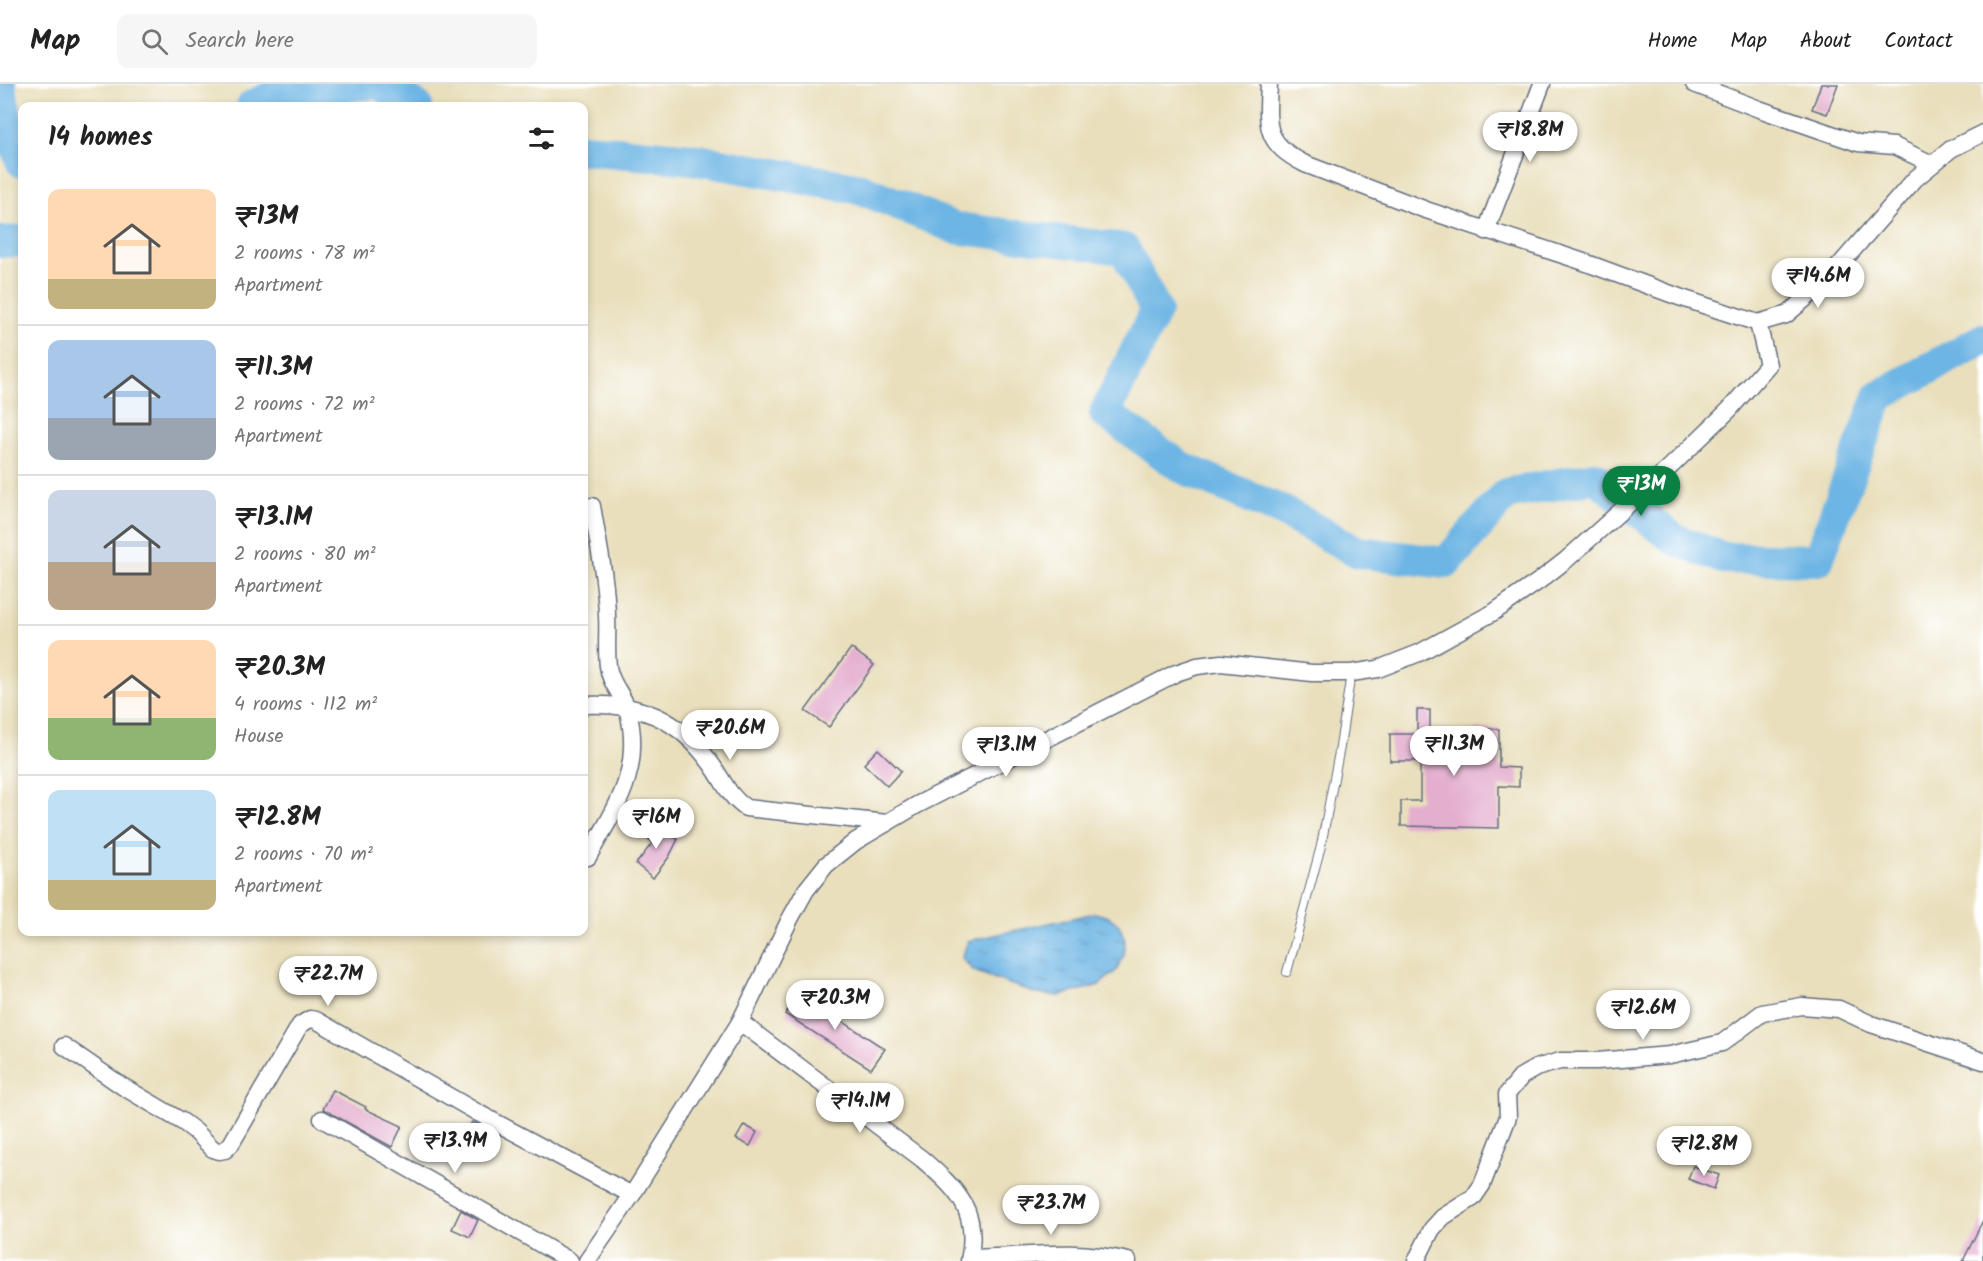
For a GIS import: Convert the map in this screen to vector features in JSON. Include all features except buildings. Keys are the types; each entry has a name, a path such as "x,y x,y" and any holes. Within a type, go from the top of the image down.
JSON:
{"street":[{"path":"1269,84 1271,135 1277,146 1287,155 1305,165 1486,231 1584,262 1758,323 1786,315 1824,283 1932,164 1951,149 1983,133"},
{"path":"1486,231 1542,84"},
{"path":"1694,84 1858,143 1894,146 1932,164"},
{"path":"587,1261 632,1195 740,1022 806,890 826,865 856,841 887,823 994,765 1176,673 1197,666 1221,663 1312,673 1350,674 1378,669 1399,662 1484,617 1539,581 1589,541 1729,410 1768,366 1758,323"},
{"path":"588,856 618,803 630,772 632,738 628,708 613,684 608,668 608,615 592,506"},
{"path":"588,705 628,708 665,720 682,732 701,751 736,802 746,808 887,823"},
{"path":"1416,1261 1432,1229 1443,1216 1473,1198 1482,1185 1508,1117 1507,1094 1522,1076 1536,1068 1560,1061 1638,1059 1670,1055 1722,1043 1762,1013 1802,1006 1839,1009 1871,1024 1983,1061"},
{"path":"64,1046 122,1086 183,1122 213,1149 219,1151 225,1150 231,1144 300,1025 304,1020 316,1020 480,1114 632,1195"},
{"path":"740,1022 940,1175 957,1193 969,1211 973,1234 970,1260 1015,1254 1075,1253 1107,1256 1128,1261"},
{"path":"322,1119 570,1261"}],"lane":[{"path":"1287,972 1321,846 1340,747 1350,674"}],"water":[{"path":"1095,913 1109,917 1119,925 1125,940 1124,954 1117,970 1099,985 1059,996 1037,994 974,971 962,958 968,941"}],"waterway":[{"path":"0,84 8,129 18,153"},
{"path":"260,102 276,94 367,84"},
{"path":"379,84 410,102"},
{"path":"588,149 692,159 861,189 955,228 1124,249 1156,310 1105,413 1181,467 1282,511 1358,552 1446,563 1506,494 1595,477 1674,539 1723,558 1818,560 1879,396 1983,339"},
{"path":"0,242 18,241"}]}
